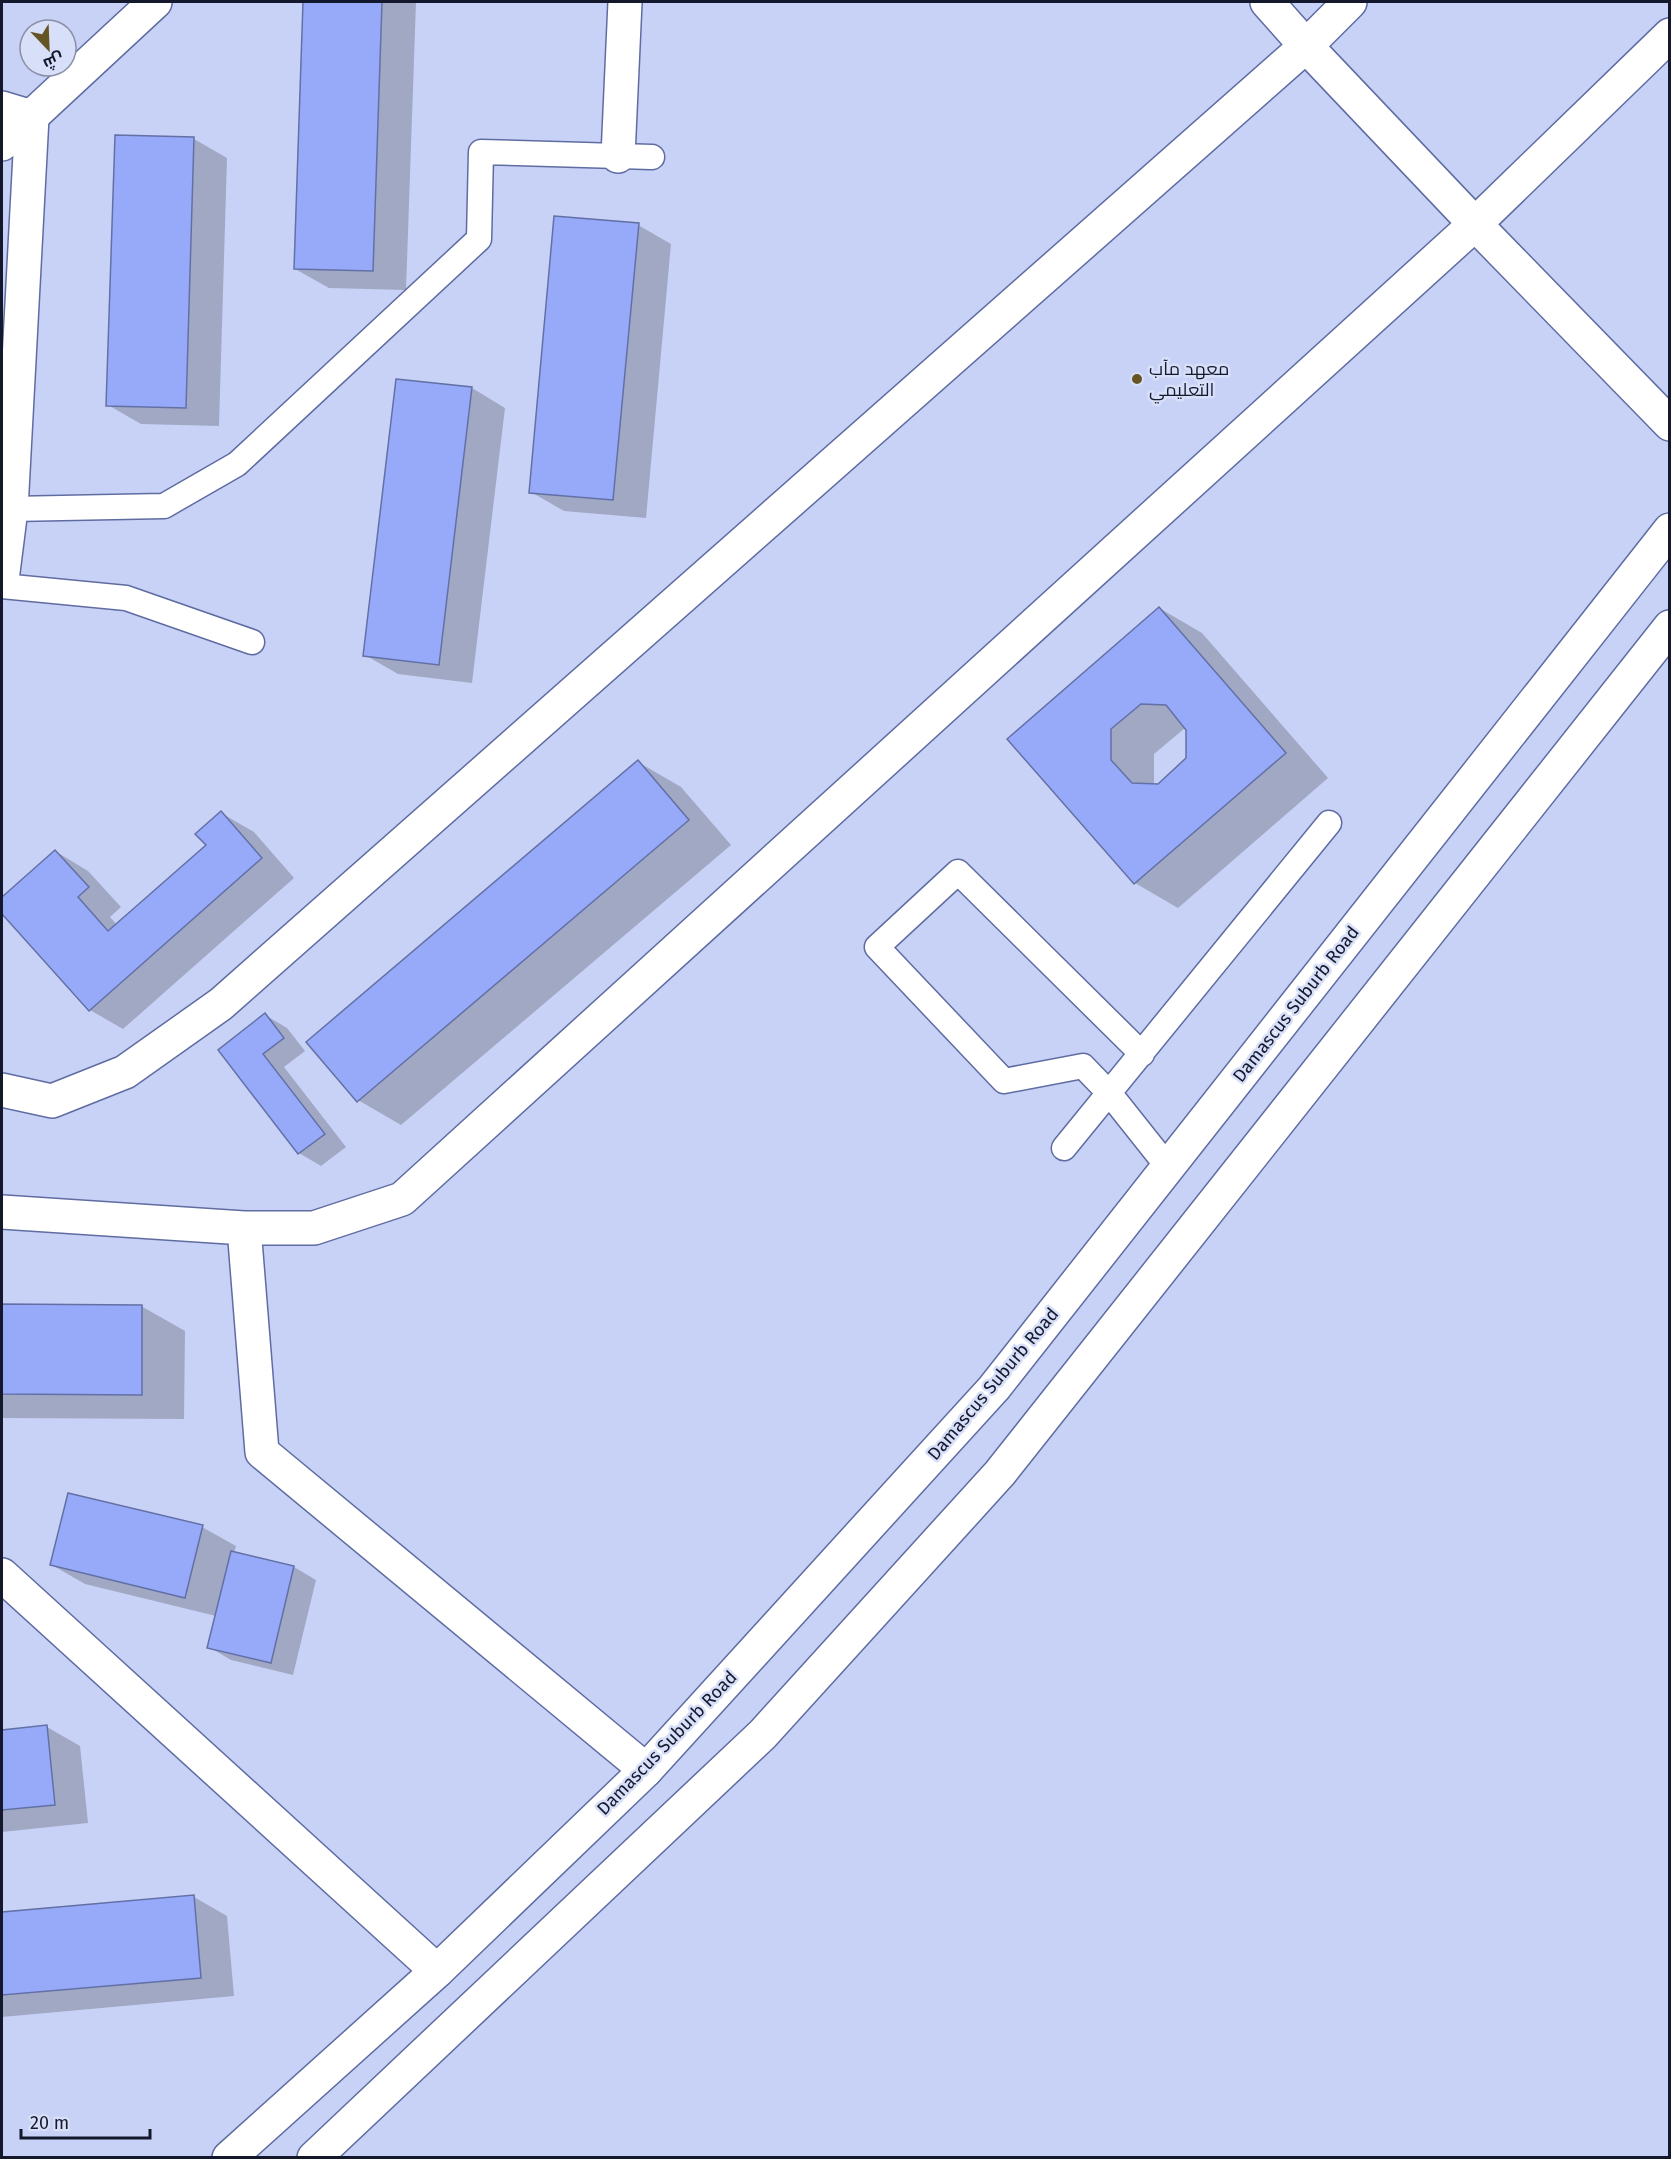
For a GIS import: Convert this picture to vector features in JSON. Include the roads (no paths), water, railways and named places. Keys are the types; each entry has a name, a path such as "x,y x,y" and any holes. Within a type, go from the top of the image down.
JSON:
{"street":[{"path":"2,144 17,112 155,2"},
{"path":"618,156 625,2"},
{"path":"1267,2 1474,224 1670,423"},
{"path":"2,1090 52,1101 125,1072 221,1004 1306,46 1350,2"},
{"path":"2,1212 244,1228 314,1228 402,1199 1474,224 1670,35"},
{"path":"2,580 11,509 12,279 17,112"},
{"name":"Damascus Suburb Road","path":"229,2157 437,1971 646,1770 994,1388 1670,530"},
{"path":"314,2157 764,1734 1000,1473 1670,627"},
{"path":"244,1228 262,1452 646,1770"},
{"path":"2,1575 437,1971"}],"lane":[{"path":"11,509 164,506 237,464 479,239 481,152 652,157"},
{"path":"2,586 126,598 252,642"},
{"path":"1064,1148 1329,823"},
{"path":"1142,1054 958,872 877,947 1004,1081 1083,1066 1110,1094 1168,1167"}],"place":[{"name":"معهد مآب التعليمي","path":"1137,379"}]}
